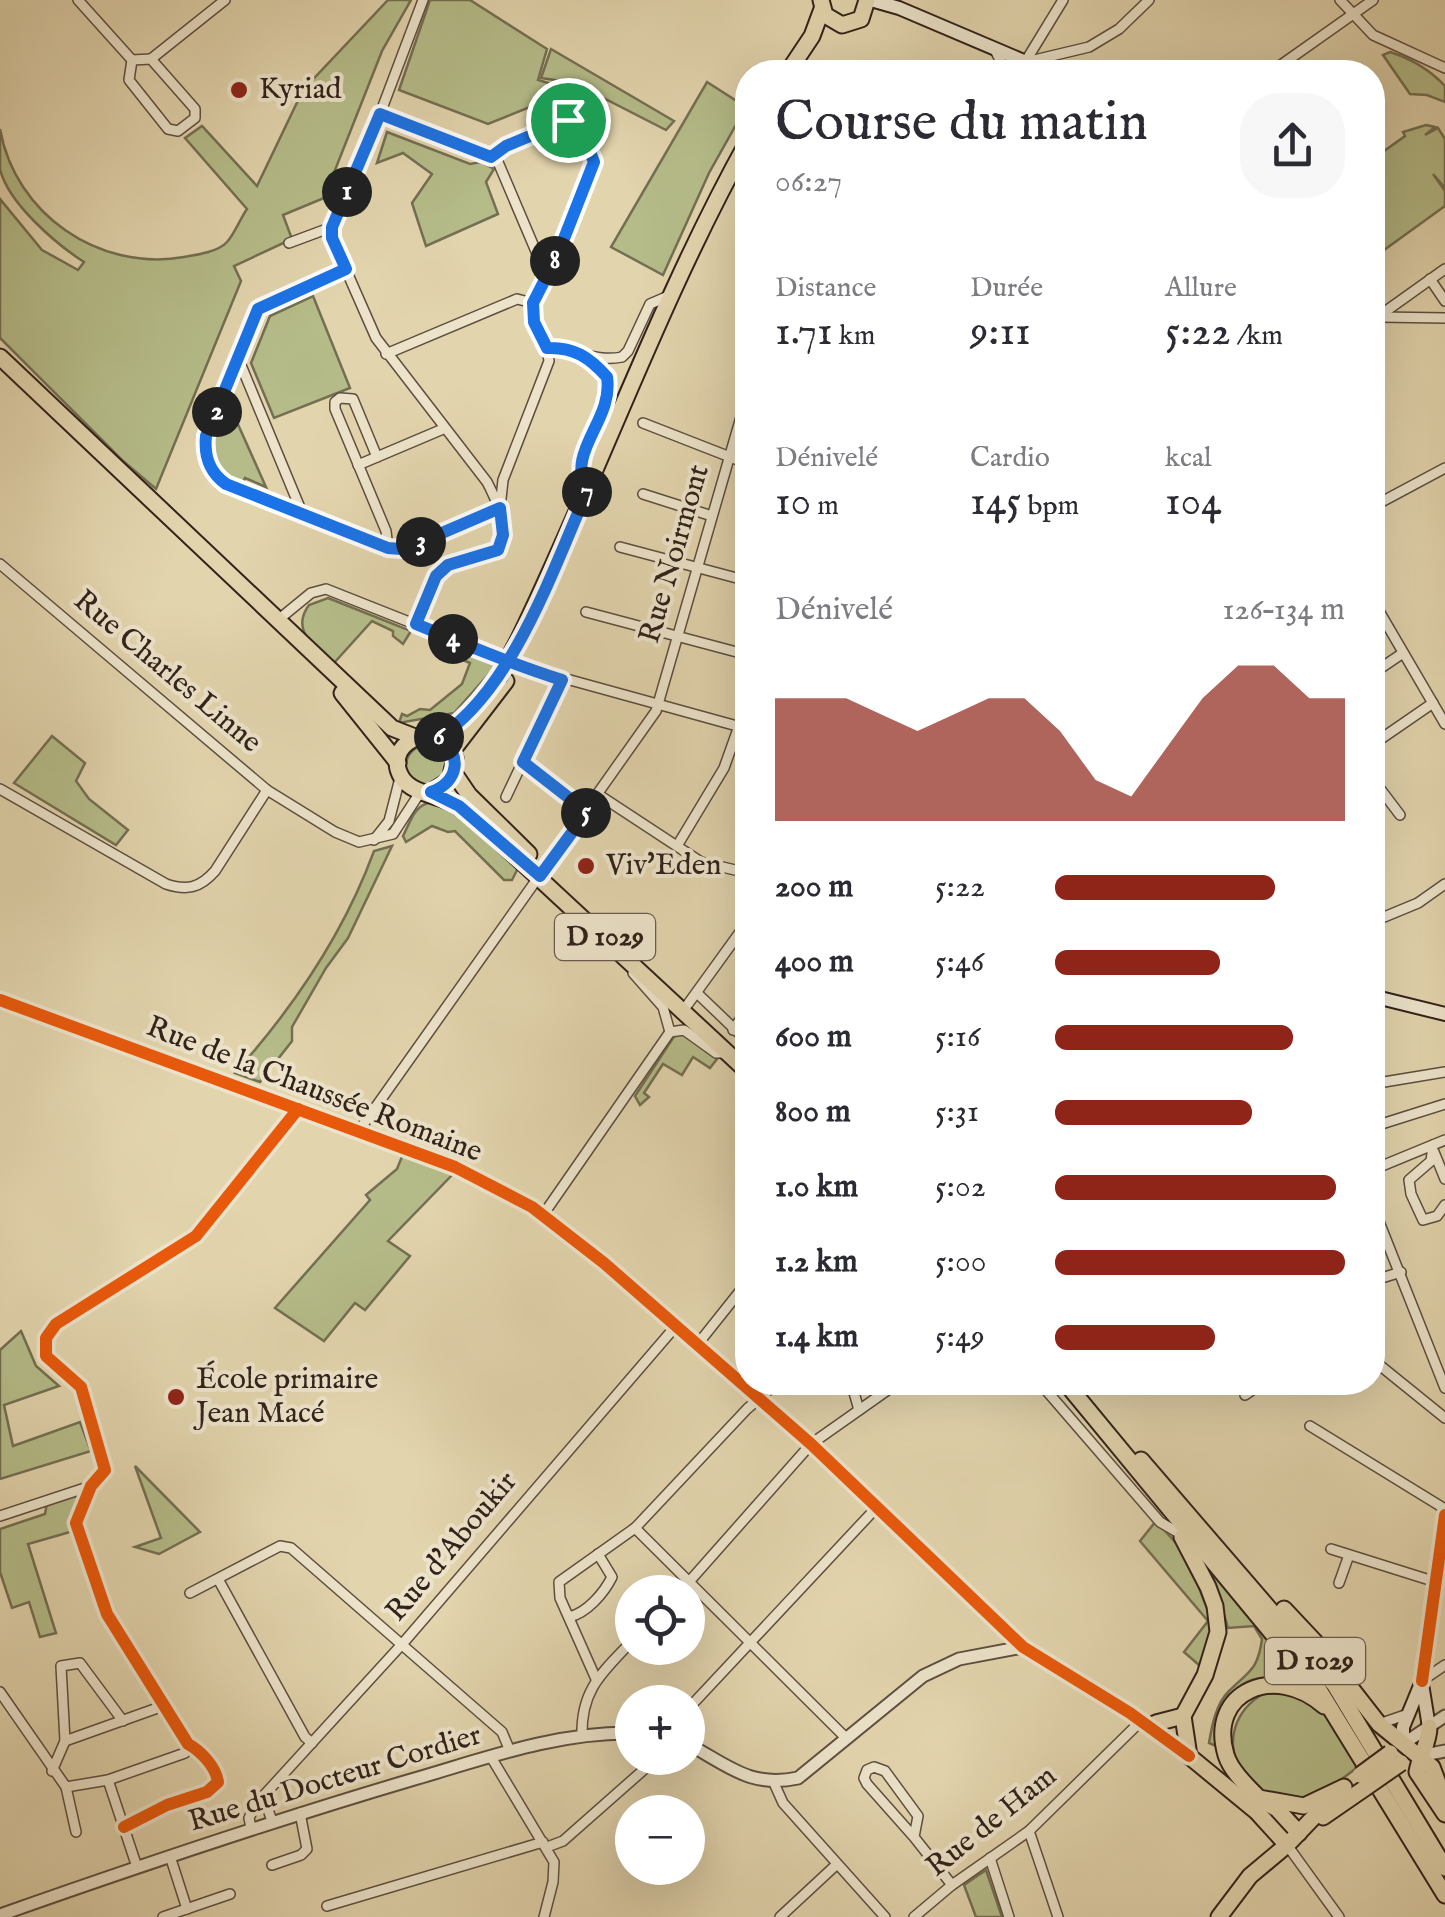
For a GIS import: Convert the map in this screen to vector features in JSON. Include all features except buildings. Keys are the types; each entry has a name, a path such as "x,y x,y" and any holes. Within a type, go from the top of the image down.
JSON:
{"main road":[{"path":"860,19 869,0 900,8 994,48 1012,60"},
{"path":"821,4 830,20 842,26"},
{"path":"796,60 812,36 821,4"},
{"path":"805,60 828,28 892,7"},
{"path":"522,643 673,294 735,167"},
{"path":"735,184 679,297 522,643 453,750 454,773 468,795 543,872 693,999 735,1046"},
{"path":"0,357 350,700 410,786 426,792 446,785 454,773"},
{"path":"0,372 183,544 392,728 415,736 439,737 502,679"},
{"path":"399,769 402,747 415,736"},
{"path":"439,737 453,750"},
{"name":"D 1029","path":"426,792 459,806 543,872 735,1060"},
{"path":"1385,999 1445,1014"},
{"name":"D 1029","path":"1076,1395 1297,1661 1337,1718 1445,1896"},
{"name":"D 1029","path":"1085,1395 1334,1684 1445,1868"},
{"path":"1151,1487 1203,1573 1215,1606 1218,1632 1205,1675 1184,1716 1189,1756"},
{"path":"1176,1499 1215,1530 1315,1642 1398,1753"},
{"path":"1220,1917 1250,1876 1338,1807 1398,1753 1403,1727 1422,1681 1445,1512"},
{"path":"1422,1681 1429,1740 1420,1756 1418,1772 1445,1814"},
{"path":"1337,1718 1309,1694 1284,1684 1256,1686 1238,1699 1228,1718 1227,1759 1258,1798 1304,1806 1363,1781"},
{"path":"1148,1722 1184,1716"},
{"name":"Rue de la Chaussée Romaine","path":"1185,1738 1244,1790 1277,1809 1293,1839"},
{"path":"1398,1753 1420,1756 1445,1769"},
{"name":"Rue de la Chaussée Romaine","path":"1189,1756 1293,1839"},
{"path":"1420,1756 1432,1767 1445,1799"},
{"path":"1293,1839 1344,1786"}],"street":[{"path":"78,0 132,60"},
{"path":"132,60 151,59 225,0"},
{"path":"423,0 332,227 332,238 386,354 487,482 500,508"},
{"path":"1030,60 1062,0"},
{"path":"1051,60 1089,47 1119,29 1150,0"},
{"path":"1340,0 1373,36 1445,68"},
{"path":"1288,60 1372,0"},
{"path":"994,48 1000,60"},
{"path":"132,60 129,80 168,128 178,131 195,118 195,109 151,59"},
{"path":"380,114 491,157 503,170 546,275"},
{"path":"416,624 436,576 448,565 498,550 503,535 500,508 504,480 549,361 534,322 533,303 558,254 594,162 579,124 568,120 506,146 491,157"},
{"path":"289,243 332,227"},
{"path":"346,269 258,309 206,436 209,465 226,484 388,548 414,545 500,508"},
{"path":"1385,312 1445,269"},
{"path":"1430,279 1445,301"},
{"path":"547,348 569,349 591,358 622,357 650,304 673,294"},
{"path":"386,354 517,299 533,303"},
{"path":"1385,319 1445,318"},
{"path":"238,358 303,515"},
{"path":"587,492 579,474 580,462 609,389 607,377 591,358"},
{"path":"377,457 353,399 340,398 335,409 386,531 388,548"},
{"path":"643,423 735,459"},
{"path":"358,465 443,428"},
{"name":"Rue Noirmont","path":"358,1132 587,812 658,705 735,438"},
{"path":"1385,500 1445,468"},
{"path":"643,494 712,516"},
{"path":"620,546 735,577"},
{"name":"Rue Charles Linne","path":"0,564 267,790 215,871 205,882 185,890 166,884 0,788"},
{"path":"275,623 312,593 326,589 562,680 735,726"},
{"path":"586,612 735,651"},
{"path":"1385,622 1445,724"},
{"path":"1385,665 1403,653"},
{"path":"506,798 562,680"},
{"path":"1385,735 1433,703"},
{"path":"677,846 735,745"},
{"path":"523,762 587,812"},
{"path":"374,840 389,821 399,769"},
{"path":"267,790 359,842 393,834 426,792"},
{"path":"599,794 709,866 735,871"},
{"path":"1385,795 1400,815"},
{"path":"1385,917 1418,903 1445,884"},
{"path":"735,939 693,999 733,1030 735,1027"},
{"path":"629,960 634,975 663,1007 670,1032"},
{"name":"Rue de la Chaussée Romaine","path":"0,1000 494,1185 543,1214 735,1377"},
{"path":"543,1214 670,1032 684,1030 716,1053 727,1052"},
{"path":"1385,1082 1445,1072"},
{"path":"1385,1123 1445,1104"},
{"path":"124,1827 167,1805 207,1792 218,1776 188,1744 107,1614 76,1523 92,1486 105,1470 81,1387 46,1356 46,1338 56,1324 196,1236 298,1109"},
{"path":"1385,1165 1445,1140"},
{"path":"1433,1145 1445,1179"},
{"path":"1433,1145 1431,1161 1410,1180 1411,1194 1423,1220 1437,1216 1445,1205"},
{"path":"1385,1233 1445,1388"},
{"path":"1385,1277 1402,1272"},
{"path":"698,1345 735,1297"},
{"name":"Rue d'Aboukir","path":"250,1828 249,1818 264,1798 402,1646 675,1326"},
{"path":"1385,1370 1445,1418"},
{"name":"Rue de la Chaussée Romaine","path":"756,1395 1023,1647 1148,1722 1185,1738"},
{"path":"596,1680 558,1588 559,1582 635,1528 763,1395"},
{"path":"855,1395 859,1410"},
{"path":"695,1575 811,1444 880,1395"},
{"path":"1050,1395 1160,1522 1179,1533"},
{"path":"1310,1426 1445,1512"},
{"path":"0,1516 92,1486"},
{"path":"705,1691 876,1506"},
{"path":"635,1528 684,1575"},
{"path":"190,1594 285,1545 502,1732 510,1752"},
{"path":"1330,1549 1436,1582"},
{"path":"569,1617 591,1604 612,1578 598,1554"},
{"path":"1339,1583 1349,1555"},
{"path":"218,1579 305,1737 312,1742"},
{"path":"705,1596 846,1738"},
{"path":"705,1753 757,1781 774,1783 798,1778 923,1676 959,1660 1023,1647"},
{"path":"582,1735 581,1713 596,1680 615,1659"},
{"path":"52,1771 65,1741 62,1666 80,1663 123,1721"},
{"path":"1422,1681 1445,1665"},
{"path":"0,1692 66,1786 76,1832"},
{"path":"65,1741 166,1705"},
{"path":"1380,1724 1408,1714"},
{"path":"1398,1753 1445,1716"},
{"name":"Rue de la Chaussée Romaine","path":"1148,1722 1189,1756"},
{"name":"Rue de Ham","path":"914,1917 1028,1832 1148,1722"},
{"name":"Rue du Docteur Cordier","path":"0,1916 300,1812 491,1756 582,1735 615,1734"},
{"path":"66,1786 108,1780 186,1753 188,1744"},
{"path":"1420,1756 1445,1751"},
{"path":"491,1756 554,1862 554,1882 544,1917"},
{"path":"914,1837 918,1816 884,1772 874,1767 867,1770 867,1784 952,1885"},
{"path":"327,1906 564,1841 638,1775"},
{"path":"108,1780 138,1867"},
{"path":"774,1783 783,1803 885,1917"},
{"path":"264,1798 272,1821"},
{"path":"272,1864 301,1855 307,1849 300,1812"},
{"path":"1028,1832 1058,1917"},
{"path":"1293,1839 1338,1917"},
{"path":"170,1856 187,1909"},
{"path":"990,1858 1009,1917"},
{"path":"780,1917 836,1865"},
{"path":"162,1917 230,1894"}],"green space":[{"path":"388,0 411,0 382,51 324,198 283,215 292,239 234,266 241,281 156,489 0,338 0,199 42,250 78,270 84,262 47,234 13,195 0,169 0,129 9,160 23,187 42,211 92,246 152,259 213,251 227,242 247,209 185,138 202,126 257,186 303,90"},
{"path":"430,0 470,0 547,49 538,80 572,90 488,124 399,90"},
{"path":"551,49 674,121 666,130 574,83 541,78"},
{"path":"1390,52 1420,65 1439,80 1445,86 1445,102 1410,94 1383,55"},
{"path":"707,82 735,100 735,127 709,173 663,275 611,247"},
{"path":"1426,125 1435,127 1425,135 1438,128 1445,139 1445,188 1433,174 1445,191 1445,206 1385,249 1385,150 1405,136 1403,132"},
{"path":"387,132 470,164 481,162 494,169 486,182 498,214 426,246 412,203 432,174 403,153 377,163"},
{"path":"313,296 350,388 274,418 251,363 270,316"},
{"path":"232,411 266,487 245,478 241,487 215,460 211,444 216,424 225,427"},
{"path":"328,598 411,631 403,644 393,636 393,631 372,621 334,663 307,637 302,623 309,605"},
{"path":"461,651 496,666 454,713 399,723 402,714 430,710 462,684 470,663 458,658"},
{"path":"52,736 85,763 76,781 89,799 128,830 116,845 14,783"},
{"path":"427,745 442,751 448,766 442,781 427,787 412,781 406,766 412,751"},
{"path":"433,802 463,815 518,868 512,880 504,880 455,831 432,826 406,842 403,836 414,814 421,806"},
{"path":"392,846 348,938 292,1027 292,1041 260,1082 235,1073 315,968 348,911 374,851"},
{"path":"682,1034 717,1059 710,1068 693,1057 682,1075 663,1064 644,1093 649,1097 640,1105 635,1096 675,1035"},
{"path":"403,1154 453,1174 388,1241 410,1256 365,1310 355,1303 324,1341 275,1308 370,1200 366,1195 397,1169"},
{"path":"21,1331 36,1366 59,1386 4,1405 13,1446 80,1422 91,1451 0,1479 0,1350"},
{"path":"135,1466 200,1532 159,1554 135,1547 161,1538"},
{"path":"74,1495 78,1499 70,1532 28,1544 56,1633 40,1637 29,1602 12,1608 0,1572 0,1529 45,1514 47,1503"},
{"path":"1156,1521 1186,1554 1210,1616 1209,1641 1199,1665 1184,1652 1208,1621 1140,1541"},
{"path":"1216,1574 1310,1689 1270,1678 1241,1685 1228,1705 1218,1747 1209,1743 1218,1708 1255,1664 1262,1639 1254,1626 1228,1628 1213,1577"},
{"path":"1264,1693 1300,1698 1323,1712 1359,1766 1334,1785 1305,1798 1283,1799 1264,1793 1238,1765 1233,1747 1235,1727 1245,1709"},
{"path":"986,1870 1002,1917 976,1917 964,1885"}],"cycle path":[{"path":"0,1000 455,1167 532,1207 604,1263 735,1378"},
{"path":"124,1827 167,1805 207,1792 218,1782 207,1760 188,1744 107,1614 76,1523 91,1486 105,1470 81,1387 46,1356 46,1338 56,1324 196,1236 298,1109"},
{"path":"755,1395 1023,1647 1130,1713 1189,1756"},
{"path":"1422,1681 1445,1515"}],"place":[{"name":"Kyriad","path":"239,90"},
{"name":"Viv'Eden","path":"586,866"},
{"name":"École primaire Jean Macé","path":"176,1397"}],"route":[{"path":"568,120 506,146 491,157 380,114 332,227 332,238 346,269 258,309 206,436 205,447 212,471 226,484 388,548 414,545 500,508 503,535 498,550 448,565 436,576 416,624 472,646 523,667 562,680 523,762 587,812 540,876 459,806 431,792 450,780 456,766 453,750 439,737 483,699 498,678 518,641 548,580 587,492 579,474 580,462 607,402 607,377 591,358 569,349 547,348 532,312 594,162 579,124 568,120"}]}
